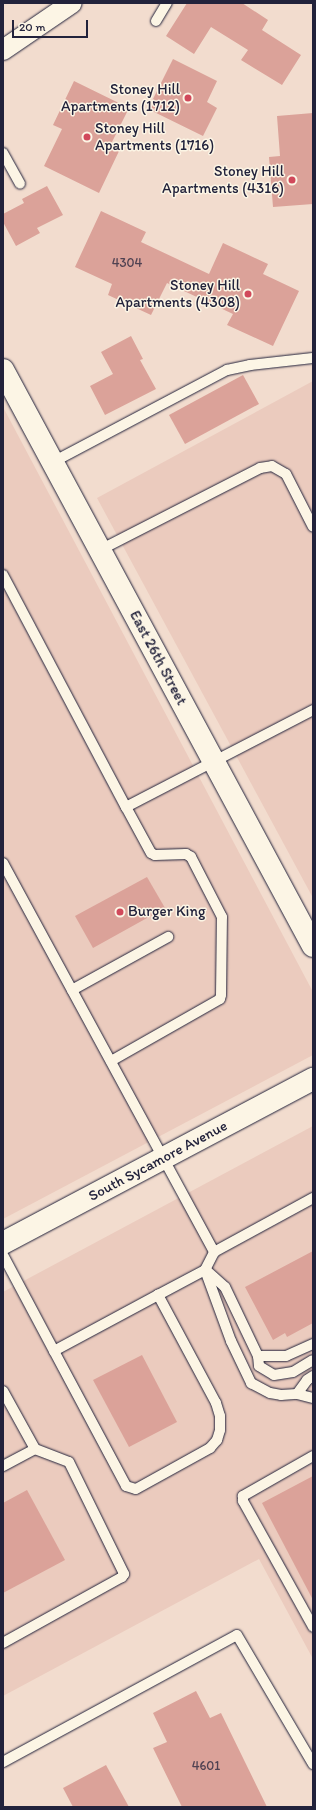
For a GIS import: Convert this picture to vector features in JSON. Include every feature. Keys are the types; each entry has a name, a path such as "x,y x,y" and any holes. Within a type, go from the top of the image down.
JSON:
{"main road":[{"name":"East 26th Street","path":"4,375 53,462 313,946"},
{"name":"South Sycamore Avenue","path":"3,1243 313,1079"}],"street":[{"path":"3,50 72,3"}],"lane":[{"path":"156,21 168,3"},
{"path":"3,153 20,184"},
{"path":"53,462 227,370 250,365 313,358"},
{"path":"100,550 260,468 272,466 286,474 313,527"},
{"path":"3,575 151,853 155,855 186,854 192,857 222,917 220,999 111,1061"},
{"path":"126,807 313,710"},
{"path":"3,863 214,1252"},
{"path":"72,990 168,937"},
{"path":"54,1351 205,1270 214,1252 312,1201"},
{"path":"3,1255 126,1486 136,1489 210,1448 217,1440 220,1430 220,1416 216,1404 158,1295"},
{"path":"205,1270 225,1287 258,1356 259,1366 274,1375 293,1372 313,1360"},
{"path":"205,1270 231,1341 251,1383 270,1393 281,1395 298,1394 313,1398"},
{"path":"258,1356 286,1356 313,1344"},
{"path":"298,1394 307,1380 313,1376"},
{"path":"3,1391 35,1449 69,1462 124,1574 122,1577 3,1643"},
{"path":"3,1466 35,1449"},
{"path":"313,1456 247,1492 243,1496 243,1501 313,1627"},
{"path":"3,1762 237,1635 313,1764"}],"shaded area":[{"path":"313,381 313,898 97,498"},
{"path":"3,407 313,992 313,1055 3,1219"},
{"path":"313,1126 313,1659 259,1559 3,1696 3,1292"}],"building":[{"path":"187,3 242,3 268,20 262,30 301,55 282,85 241,60 248,50 211,27 194,54 166,36"},
{"name":"Stoney Hill Apartments (1712)","path":"173,59 217,81 207,102 217,108 203,136 148,109"},
{"name":"Stoney Hill Apartments (1716)","path":"74,81 129,108 111,144 120,149 99,193 44,166 62,129 53,125"},
{"name":"Stoney Hill Apartments (4316)","path":"313,113 313,204 273,207 269,157 280,156 277,116"},
{"path":"47,186 63,215 37,228 40,233 16,246 3,222 3,214 24,203 22,199"},
{"path":"101,211 146,232 141,242 209,274 223,243 268,264 263,274 299,291 273,346 227,325 233,314 167,283 151,315 108,295 112,284 75,267"},
{"path":"131,336 143,359 140,360 156,389 105,415 90,386 113,374 101,352"},
{"path":"243,375 259,404 185,444 169,415"},
{"name":"Burger King","path":"147,877 165,908 93,948 75,916"},
{"path":"313,1251 313,1323 287,1337 285,1333 273,1340 245,1287"},
{"path":"142,1355 177,1422 129,1447 93,1380"},
{"path":"313,1476 313,1600 262,1503"},
{"path":"27,1490 65,1560 3,1593 3,1503"},
{"path":"196,1691 210,1718 221,1713 267,1807 182,1807 153,1748 167,1742 153,1713"},
{"path":"106,1765 129,1807 73,1807 63,1788"}],"place":[{"name":"Stoney Hill Apartments (1712)","path":"188,98"},
{"name":"Stoney Hill Apartments (1716)","path":"87,137"},
{"name":"Stoney Hill Apartments (4316)","path":"292,180"},
{"name":"Stoney Hill Apartments (4308)","path":"248,294"},
{"name":"Burger King","path":"120,912"}]}
